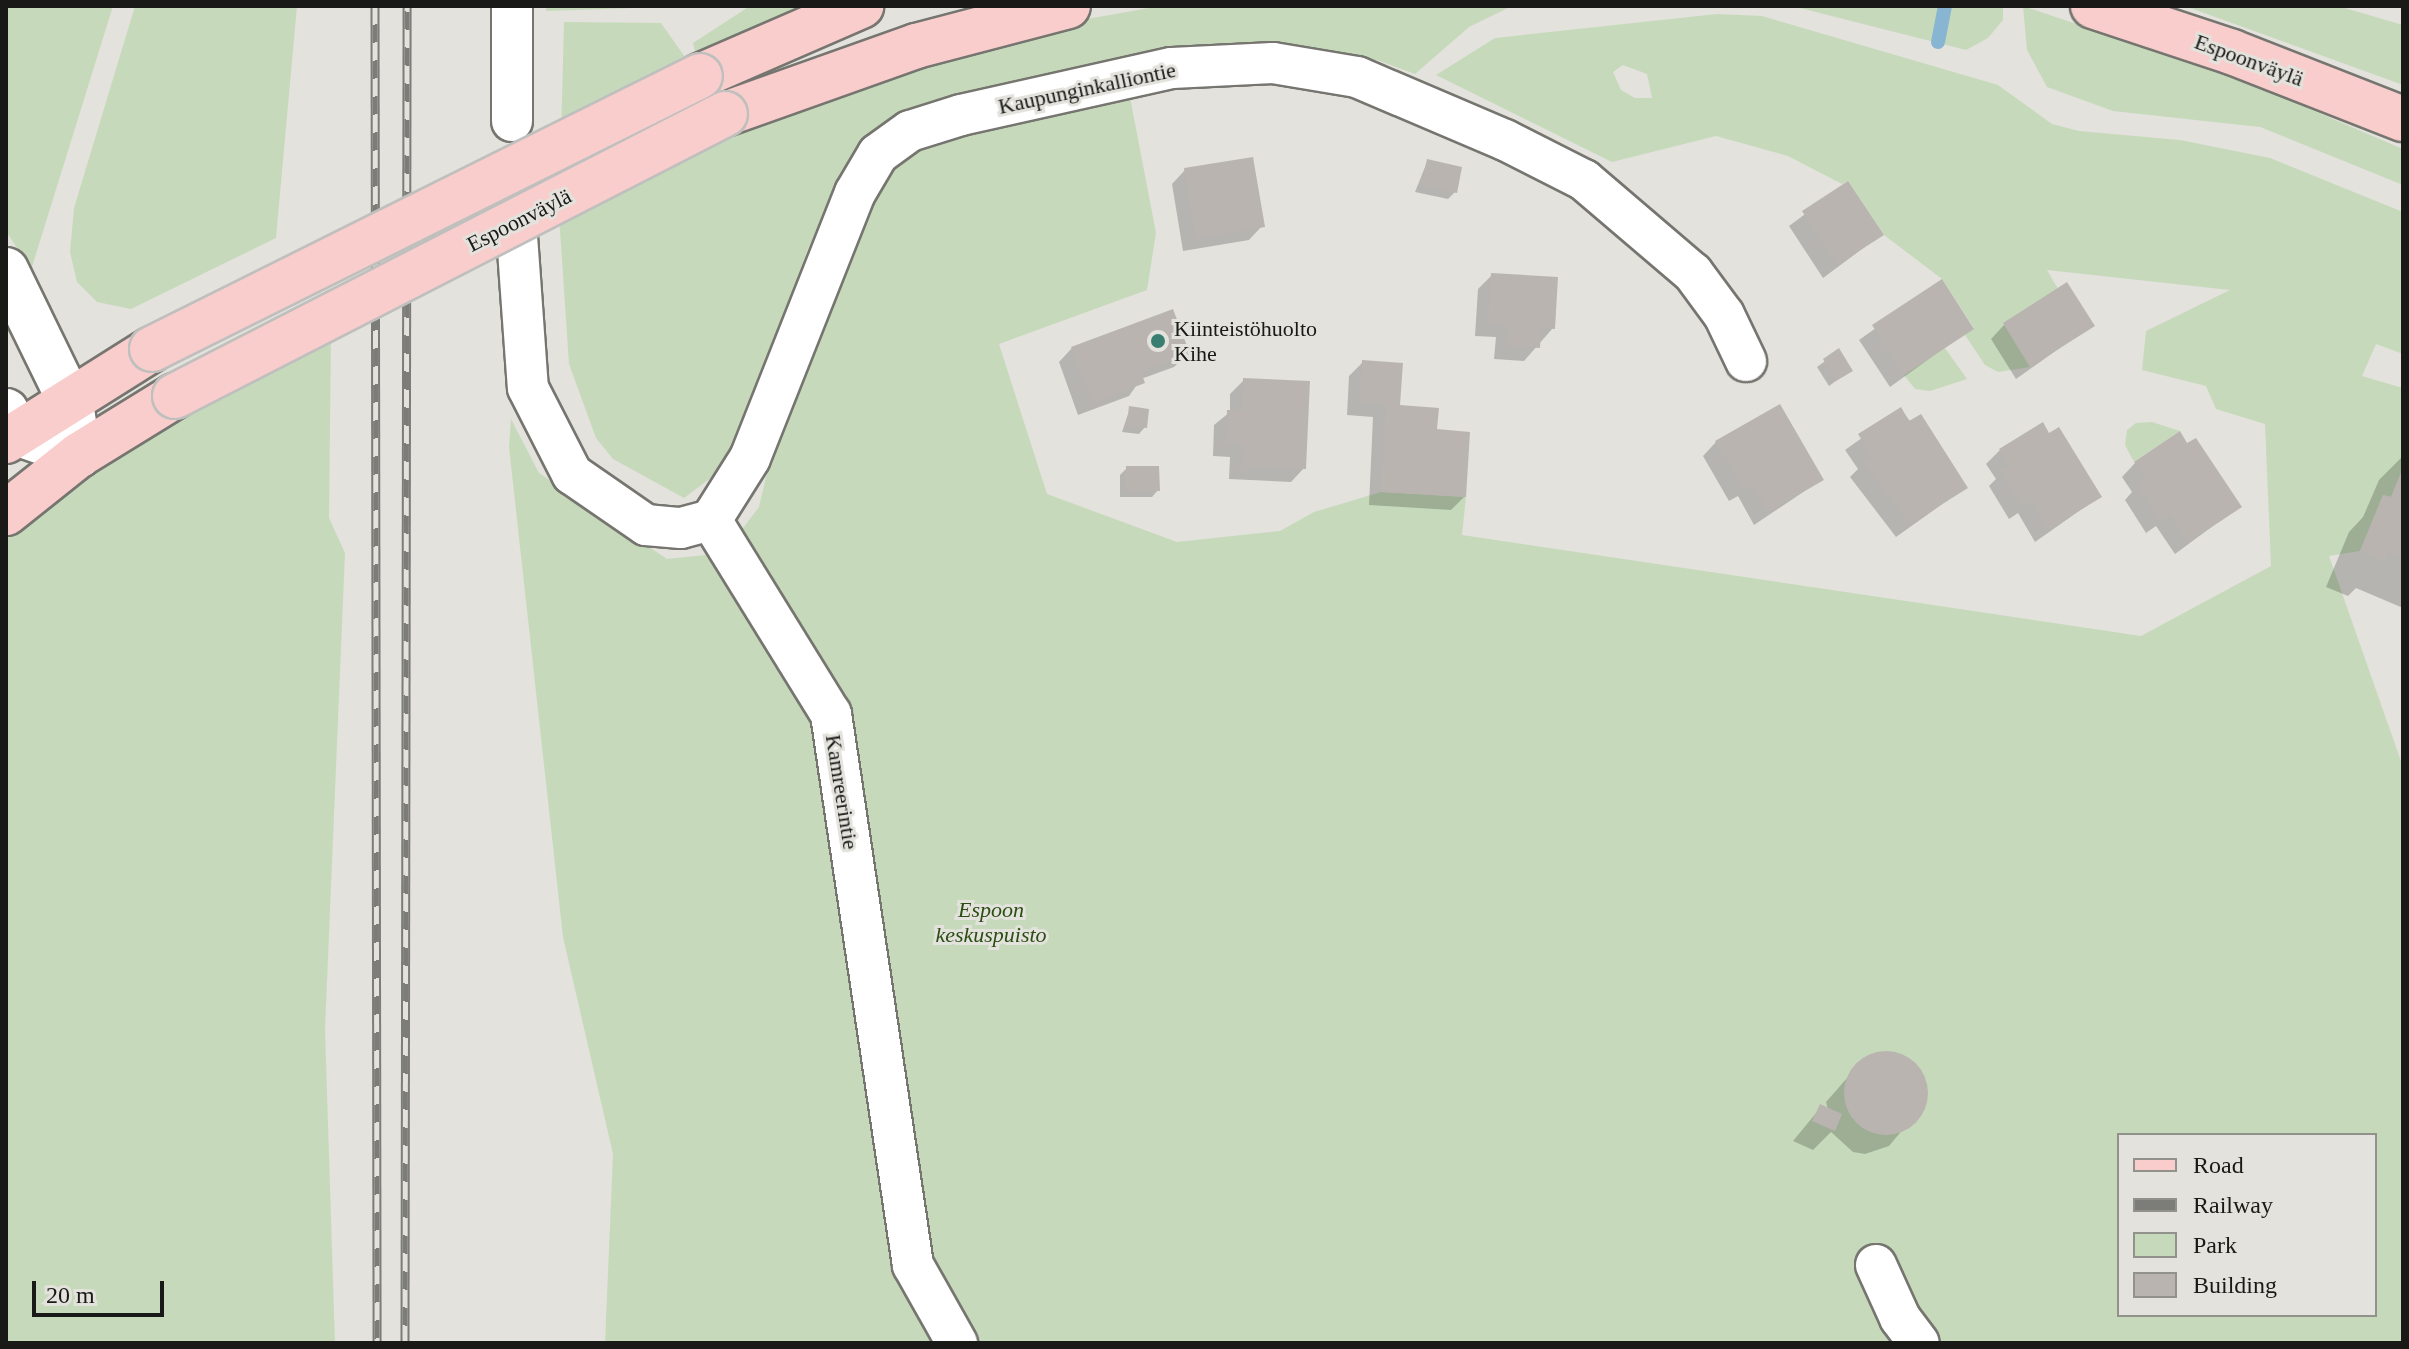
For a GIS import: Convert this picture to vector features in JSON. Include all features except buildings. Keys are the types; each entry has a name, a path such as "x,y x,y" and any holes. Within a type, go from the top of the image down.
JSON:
{"main road":[{"path":"9,428 71,403 152,349 700,76 861,6"},
{"name":"Espoonväylä","path":"6,513 79,455 175,396 725,114 916,46 1068,6"},
{"name":"Espoonväylä","path":"2093,6 2232,52 2403,119"},
{"path":"6,270 71,403 79,455 9,428"}],"street":[{"path":"512,6 512,121"},
{"name":"Kaupunginkalliontie","path":"711,520 750,458 855,193 878,154 910,131 961,115 1172,68 1273,63 1357,77 1505,140 1584,180 1693,273 1724,315 1746,361"},
{"path":"517,236 528,388 572,474 646,525 681,528 711,520"},
{"name":"Kamreerintie","path":"711,520 831,714 913,1265 957,1343"},
{"path":"1876,1265 1900,1318 1919,1343"}],"green space":[{"path":"6,6 113,6 31,270 6,231"},
{"path":"135,6 297,6 276,238 131,309 97,302 77,282 70,252 74,208"},
{"path":"546,6 697,6 546,11"},
{"path":"750,6 809,6 695,51 693,43"},
{"path":"1160,6 1512,6 1469,27 1415,74 1377,60 1241,47 938,100 883,126 841,180 807,251 753,407 716,474 684,498 613,459 596,438 569,364 559,215 564,22 661,23 725,114 1048,26"},
{"path":"1792,6 2003,6 2003,20 1988,38 1966,50"},
{"path":"2023,6 2239,79 2403,149 2403,185 2260,127 2113,111 2047,87 2027,50"},
{"path":"2185,6 2338,6 2403,25 2403,85"},
{"name":"Espoon keskuspuisto","path":"1717,14 1762,16 1998,85 2052,124 2079,131 2180,140 2270,158 2403,212 2403,354 2376,344 2362,376 2403,388 2403,468 2391,497 2383,495 2360,551 2329,556 2403,767 2403,1343 605,1343 613,1154 563,937 509,447 511,419 539,473 667,559 724,553 759,507 773,448 874,188 922,145 1130,97 1156,233 1147,290 999,344 1047,494 1177,542 1280,531 1314,512 1381,492 1466,497 1462,535 2141,636 2271,566 2265,424 2216,409 2206,386 2142,370 2146,331 2230,290 2047,270 2058,289 2030,367 1998,372 1985,365 1965,335 1974,328 1942,279 1884,235 1848,181 1842,184 1788,156 1716,136 1612,162 1436,75 1495,38","holes":["1623,65 1647,74 1652,98 1635,98 1621,90 1613,72"]},
{"path":"331,334 329,518 345,553 325,1030 335,1343 6,1343 6,524 64,479"},
{"path":"1945,348 1967,379 1930,391 1915,389 1904,375"},
{"path":"2152,422 2180,431 2134,462 2125,445 2127,430 2136,423"}],"waterway":[{"path":"1938,42 1945,6"}],"railway":[{"path":"375,6 377,1343"},
{"path":"405,1343 407,6"}],"place":[{"name":"Kiinteistöhuolto Kihe","path":"1158,341"}]}
